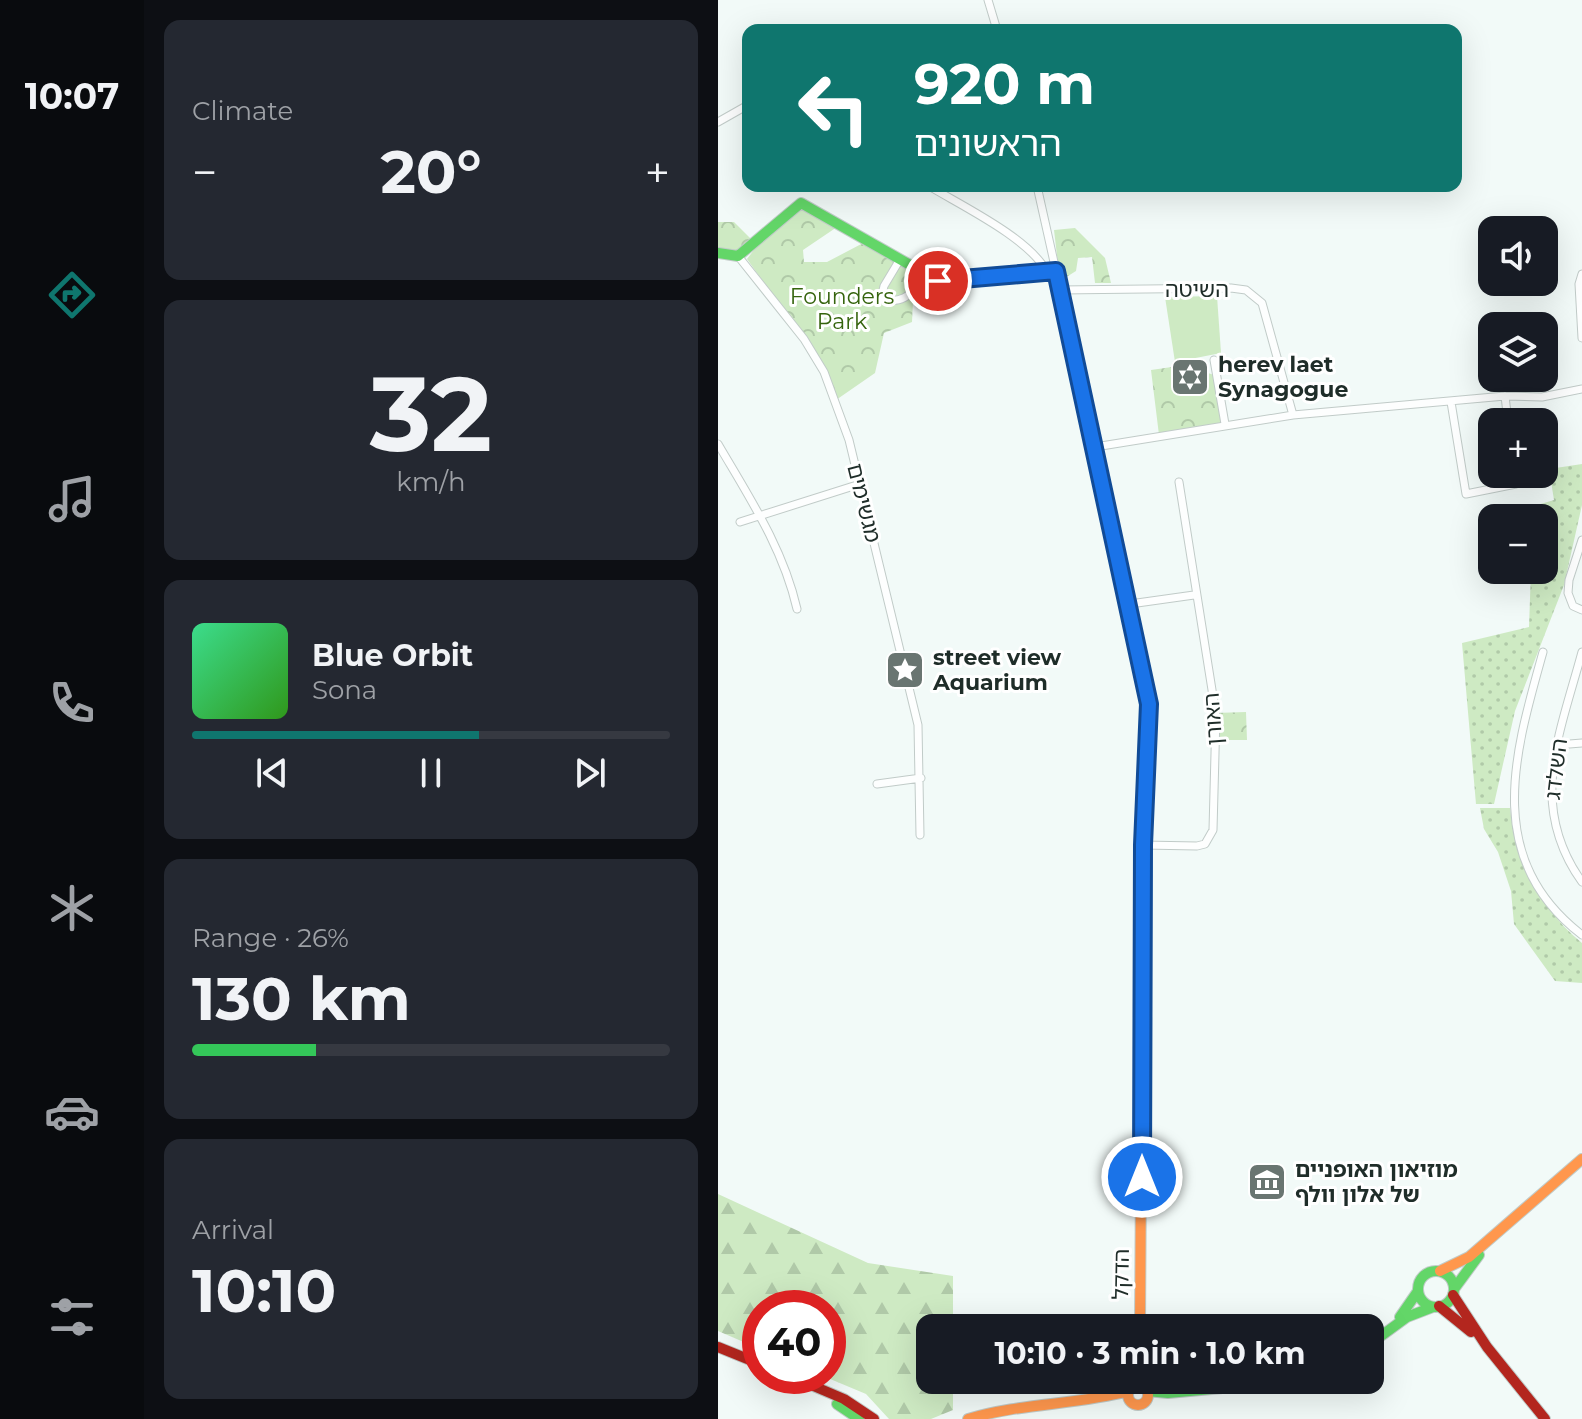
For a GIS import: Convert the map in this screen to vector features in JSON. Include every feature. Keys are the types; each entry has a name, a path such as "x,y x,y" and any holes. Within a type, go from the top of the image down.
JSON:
{"street":[{"path":"988,0 995,24"},
{"path":"718,122 742,108"},
{"path":"938,192 1022,245 1051,271"},
{"path":"1038,192 1051,271"},
{"path":"718,253 738,256 801,203 926,277 940,282 1051,271"},
{"name":"מגשימים","path":"738,256 771,293 824,372 845,427 913,699 921,743 920,835"},
{"path":"899,261 884,286 881,299 905,300 926,277"},
{"name":"הדקל","path":"1051,271 1060,290 1147,682 1150,724 1143,845 1140,1314"},
{"path":"1582,274 1579,284 1582,338"},
{"name":"השיטה","path":"1060,290 1231,288 1256,295 1262,303 1293,415"},
{"path":"1214,360 1225,424"},
{"path":"1095,447 1293,415 1505,396 1542,397 1582,389"},
{"path":"1505,396 1506,408"},
{"path":"1451,402 1466,494 1496,488"},
{"path":"718,444 761,515 784,565 797,609"},
{"path":"1130,604 1194,595 1179,482"},
{"path":"740,522 860,484"},
{"path":"1582,540 1568,593 1573,606 1582,610"},
{"name":"האורן","path":"1143,845 1205,844 1213,830 1216,715 1194,595"},
{"path":"1543,652 1516,750 1514,809 1524,853 1541,888 1563,918 1582,935"},
{"name":"השלדג","path":"1582,652 1551,777 1553,818 1561,846 1582,882"},
{"path":"1571,691 1582,691"},
{"path":"1557,745 1582,743"},
{"path":"877,784 921,778"},
{"path":"1394,1325 1418,1291 1424,1276 1462,1262 1582,1159"},
{"path":"1384,1333 1394,1325 1436,1306 1453,1292 1499,1233"},
{"path":"1440,1271 1450,1278 1453,1292 1487,1347 1545,1419"},
{"path":"1418,1291 1423,1301 1436,1306 1487,1347"},
{"path":"718,1347 742,1357"},
{"path":"818,1394 859,1419"},
{"path":"832,1394 874,1419"},
{"path":"968,1419 1020,1404 1124,1394"}],"green space":[{"name":"Founders Park","path":"801,203 840,225 803,250 804,262 827,262 867,241 938,281 913,301 912,322 884,333 875,373 836,400 822,364 747,259 771,228"},
{"path":"718,222 734,222 755,243 738,256 718,252"},
{"path":"1075,228 1105,258 1111,283 1095,283 1092,257 1078,258 1076,271 1060,281 1054,230"},
{"path":"1217,296 1221,353 1175,362 1165,297"},
{"path":"1179,366 1182,391 1201,388 1199,370 1217,376 1225,424 1159,435 1151,370"},
{"path":"1582,464 1582,505 1564,585 1515,711 1494,804 1476,804 1462,643 1529,627 1531,584 1558,584 1558,504 1541,504 1554,500 1552,488 1558,488 1558,468"},
{"path":"1246,712 1247,740 1216,740 1215,713"},
{"path":"1480,808 1510,808 1518,846 1533,882 1555,915 1582,943 1582,983 1555,981 1514,924 1511,891 1498,852 1484,829"},
{"path":"718,1194 868,1263 953,1276 953,1314 916,1314 916,1394 953,1394 953,1410 931,1419 889,1419 866,1394 846,1386 846,1290 742,1290 742,1341 718,1331"}],"traffic: fast":[{"path":"718,253 738,256 801,203 940,282 1056,271 1130,613"},
{"path":"1454,1289 1479,1255"},
{"path":"1436,1271 1449,1276 1454,1289 1449,1302 1436,1307 1423,1302 1418,1289 1423,1276 1436,1271"},
{"path":"1400,1317 1418,1291"},
{"path":"1384,1334 1407,1317 1433,1307"},
{"path":"837,1404 859,1419"}],"traffic: slow":[{"path":"1140,1314 1143,856"},
{"path":"1440,1271 1469,1257 1582,1159"},
{"path":"1138,1385 1145,1388 1148,1395 1145,1402 1138,1405 1131,1402 1128,1395 1131,1388 1138,1385"},
{"path":"968,1419 1114,1394"}],"traffic: jam":[{"path":"1130,613 1149,704 1143,856"},
{"path":"1453,1295 1487,1347 1545,1419"},
{"path":"1439,1306 1471,1332"},
{"path":"718,1347 742,1357"},
{"path":"832,1394 874,1419"}],"place":[{"name":"herev laet Synagogue","path":"1190,377"},
{"name":"street view Aquarium","path":"905,670"},
{"name":"מוזיאון האופניים של אלון וולף","path":"1267,1182"}],"route":[{"path":"938,281 1056,271 1147,682 1150,724 1143,845 1142,1177"}]}
